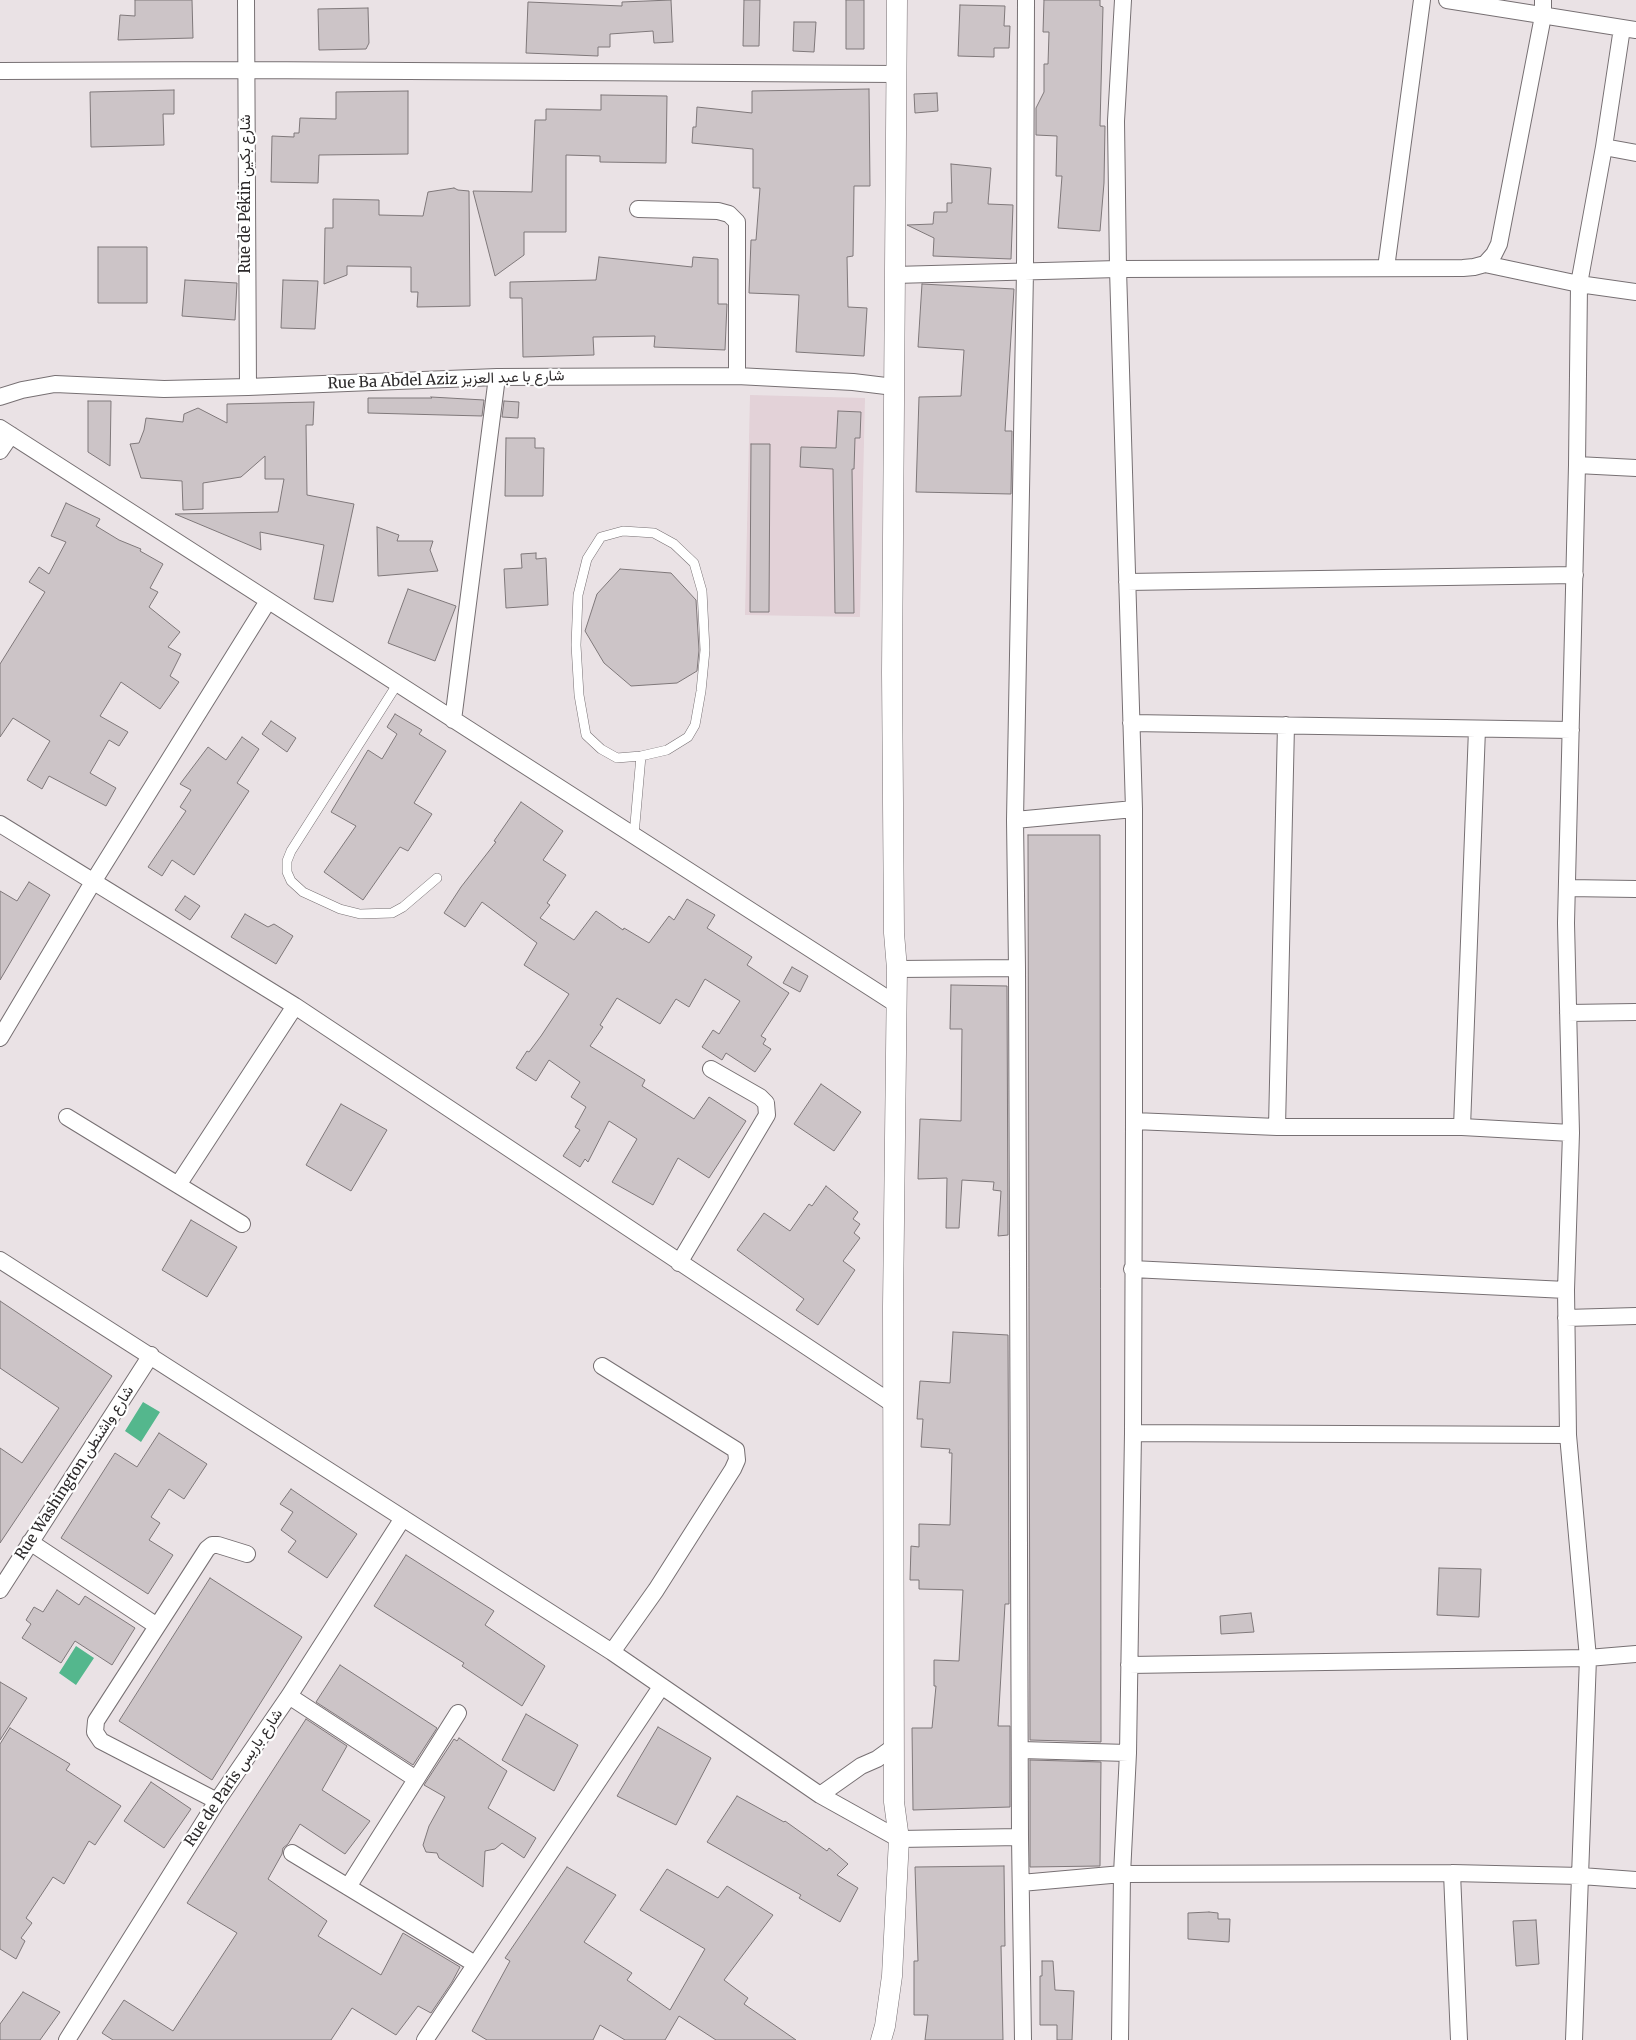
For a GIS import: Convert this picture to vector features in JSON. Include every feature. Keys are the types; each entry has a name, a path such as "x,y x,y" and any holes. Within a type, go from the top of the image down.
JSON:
{"street":[{"name":"Rue de Pékin شارع بكين","path":"246,0 248,387"},
{"path":"881,2040 885,2026 892,1976 899,1839 894,1802 893,1404 897,969 894,933 892,682 897,0"},
{"path":"1023,2040 1020,1837 1015,820 1025,271 1026,0"},
{"path":"1120,2040 1122,1874 1128,1753 1133,1434 1132,1269 1134,1121 1134,809 1118,269 1116,122 1123,0"},
{"path":"1386,268 1422,0"},
{"path":"1447,0 1543,8 1629,29 1604,147 1579,284 1575,575 1567,888 1571,1133 1566,1318 1568,1435 1588,1658 1574,2040"},
{"path":"1485,264 1494,254 1499,244 1543,8"},
{"path":"0,71 246,70 896,74"},
{"path":"1604,147 1636,153"},
{"path":"638,209 718,211 729,214 737,222 737,376"},
{"path":"894,275 1118,269 1474,267 1485,264 1579,284 1636,292"},
{"name":"Rue Ba Abdel Aziz شارع با عبد العزيز","path":"0,398 22,390 55,384 164,389 497,377 737,376 853,382 894,387"},
{"path":"453,720 497,377"},
{"path":"0,451 5,431 896,1004"},
{"path":"1577,465 1636,468"},
{"path":"1127,582 1575,575"},
{"path":"0,1038 93,882 268,601"},
{"path":"1131,723 1571,730"},
{"path":"1277,1127 1286,725"},
{"path":"1462,1127 1477,729"},
{"path":"1015,820 1134,809"},
{"path":"0,824 295,1006 893,1404"},
{"path":"1567,888 1636,890"},
{"path":"897,969 1017,968"},
{"path":"178,1185 295,1006"},
{"path":"1568,1014 1636,1012"},
{"path":"679,1263 767,1116 766,1103 760,1097 711,1070"},
{"path":"67,1117 242,1224"},
{"path":"1134,1121 1277,1127 1462,1127 1571,1133"},
{"path":"0,1260 612,1652 820,1795 899,1839 1020,1837"},
{"path":"1132,1269 1566,1290"},
{"path":"1566,1318 1636,1316"},
{"name":"Rue Washington شارع واشنطن","path":"0,1590 151,1356"},
{"path":"602,1366 736,1450 737,1460 656,1590 612,1652"},
{"path":"1133,1434 1568,1435"},
{"name":"Rue de Paris شارع باريس","path":"67,2040 217,1801 289,1696 403,1518"},
{"path":"30,1542 157,1626"},
{"path":"217,1801 101,1741 95,1732 96,1721 207,1549 212,1545 218,1545 247,1554"},
{"path":"1129,1665 1588,1658 1636,1654"},
{"path":"425,2040 662,1687"},
{"path":"289,1696 416,1779"},
{"path":"348,1887 458,1713"},
{"path":"820,1795 861,1766 877,1759 895,1746"},
{"path":"1021,1750 1128,1753"},
{"path":"292,1853 475,1964"},
{"path":"1452,1873 1459,2040"},
{"path":"1021,1883 1122,1874 1452,1873 1581,1876 1636,1880"}],"lane":[{"path":"623,531 654,533 674,544 694,563 702,591 705,650 695,725 688,737 666,750 641,756 617,758 601,750 586,735 579,696 576,644 578,595 587,559 601,537 623,531"},
{"path":"398,682 291,851 287,861 287,872 291,881 303,892 340,909 360,914 392,913 403,907 437,878"},
{"path":"634,835 641,756"}],"shaded area":[{"path":"750,395 865,398 860,617 745,615"},
{"path":"143,1402 160,1412 141,1442 125,1431"},
{"path":"76,1646 94,1658 76,1685 59,1673"}],"building":[{"path":"135,0 192,0 193,38 118,40 120,15 135,16"},
{"path":"671,0 673,42 654,43 653,31 610,34 610,47 598,47 598,56 526,53 528,2 622,6 622,2"},
{"path":"744,0 760,0 759,46 743,46"},
{"path":"846,0 864,0 864,49 846,49"},
{"path":"1044,0 1100,0 1100,6 1103,7 1100,126 1105,126 1104,183 1100,231 1058,228 1062,176 1056,176 1057,136 1036,135 1036,108 1044,92 1044,64 1048,64 1049,32 1043,32"},
{"path":"960,5 1005,6 1004,26 1010,26 1009,48 994,48 994,57 958,56"},
{"path":"368,8 369,43 366,49 319,50 318,9"},
{"path":"794,22 816,22 814,52 793,51"},
{"path":"869,89 870,186 854,186 853,256 847,257 848,307 867,308 864,356 796,352 799,295 749,293 751,240 756,240 760,188 753,188 753,149 692,143 693,127 696,127 697,107 752,113 752,91"},
{"path":"174,90 174,114 163,114 164,145 91,147 90,92"},
{"path":"408,91 408,154 319,155 318,183 271,182 272,136 294,137 294,133 299,133 300,118 336,119 336,92"},
{"path":"937,93 938,111 915,113 914,94"},
{"path":"601,95 667,96 666,163 600,162 600,156 566,155 566,232 524,232 524,255 495,276 473,191 532,192 535,120 546,120 546,109 601,110"},
{"path":"951,164 991,168 988,204 1013,205 1011,259 933,256 934,238 907,225 933,224 934,212 947,212 947,203 952,203"},
{"path":"454,188 469,191 470,306 417,307 418,292 411,292 411,267 347,266 347,275 324,284 325,228 333,228 333,199 379,200 379,215 423,216 428,192"},
{"path":"98,247 147,247 147,303 98,303"},
{"path":"599,257 692,267 693,257 718,259 718,304 727,304 725,350 654,347 655,336 593,337 594,355 523,357 522,298 510,298 510,282 596,280"},
{"path":"185,280 237,283 235,320 182,316"},
{"path":"283,280 318,281 315,329 281,328"},
{"path":"922,284 1014,289 1005,431 1012,431 1011,494 916,492 919,397 961,396 964,350 918,347"},
{"path":"431,397 484,400 482,416 368,413 368,398"},
{"path":"88,401 111,401 110,466 88,452"},
{"path":"504,401 519,402 518,418 502,417"},
{"path":"314,402 313,425 306,425 307,495 354,504 333,602 314,599 324,545 260,532 261,550 175,514 278,512 284,479 265,479 265,456 241,477 203,483 203,509 183,510 182,481 141,478 130,444 139,443 146,418 183,422 184,414 198,408 227,423 227,404"},
{"path":"838,411 861,412 860,438 855,438 854,469 852,469 854,613 835,613 833,469 800,467 801,447 836,448"},
{"path":"506,438 535,438 535,448 544,448 543,496 505,496"},
{"path":"751,444 770,444 769,612 750,612"},
{"path":"66,503 100,519 96,526 119,540 141,549 140,551 163,564 150,588 158,592 149,607 180,632 168,647 181,654 170,676 179,682 160,709 121,682 100,716 128,732 119,746 109,740 90,773 116,788 106,806 49,776 42,789 27,780 50,741 13,718 0,737 0,664 45,592 29,582 39,567 49,574 66,542 51,536"},
{"path":"377,527 399,535 397,541 433,541 430,550 438,571 378,576"},
{"path":"536,553 536,559 546,558 548,605 506,608 504,569 522,568 521,554"},
{"path":"620,569 671,573 696,600 699,650 697,671 677,683 631,686 604,663 585,631 597,594"},
{"path":"408,589 456,606 435,661 388,643"},
{"path":"395,714 422,730 419,734 446,751 414,803 432,814 408,851 400,847 363,900 324,872 356,826 331,812 368,750 382,759 397,734 387,727"},
{"path":"271,721 296,738 287,752 262,734"},
{"path":"242,737 259,749 237,783 249,791 194,875 172,860 162,876 148,867 186,811 180,807 191,790 180,784 208,747 226,760"},
{"path":"521,802 563,831 543,860 566,875 547,903 550,905 540,918 574,940 596,911 623,930 624,928 649,943 669,916 674,920 687,899 715,915 707,928 752,957 747,965 789,993 761,1036 766,1039 763,1044 771,1049 755,1072 726,1053 722,1060 702,1047 713,1030 719,1034 740,1001 705,979 689,1007 676,999 660,1024 617,998 600,1025 603,1027 590,1046 645,1080 642,1086 694,1119 709,1097 746,1121 709,1178 678,1158 653,1205 612,1182 637,1139 609,1121 588,1162 585,1159 580,1167 563,1156 580,1130 575,1127 586,1107 571,1097 580,1082 549,1060 536,1081 516,1068 527,1051 529,1052 541,1036 569,994 524,965 537,943 482,902 465,927 444,913 461,887 496,842 494,841"},
{"path":"1028,835 1100,835 1101,1742 1030,1740"},
{"path":"29,882 50,895 0,980 0,891 17,901"},
{"path":"185,896 200,906 190,920 175,910"},
{"path":"245,914 268,927 274,924 293,936 276,964 231,937"},
{"path":"792,967 808,976 800,992 783,983"},
{"path":"951,985 1007,986 1008,1235 998,1236 1001,1191 993,1190 994,1182 962,1180 959,1228 946,1228 947,1178 918,1179 920,1119 961,1121 962,1029 950,1029"},
{"path":"821,1084 861,1112 834,1151 794,1124"},
{"path":"341,1104 387,1130 351,1191 306,1165"},
{"path":"826,1186 858,1212 853,1219 860,1224 854,1233 860,1238 843,1261 855,1270 818,1325 796,1310 804,1299 737,1250 764,1213 790,1231 809,1204 812,1206"},
{"path":"191,1220 237,1247 207,1297 162,1270"},
{"path":"0,1301 112,1376 0,1543 0,1448 22,1463 59,1408 0,1368"},
{"path":"953,1332 1008,1335 1009,1604 1005,1604 998,1726 1010,1726 1010,1807 913,1810 912,1728 932,1728 936,1686 934,1686 934,1660 959,1661 963,1590 919,1589 919,1580 910,1580 911,1546 919,1547 919,1524 950,1525 952,1453 949,1453 950,1449 921,1447 923,1419 917,1419 920,1381 950,1383"},
{"path":"159,1433 207,1464 184,1499 169,1489 151,1517 160,1523 149,1540 173,1555 148,1594 61,1538 115,1453 137,1467"},
{"path":"291,1489 357,1534 327,1578 288,1552 296,1541 281,1530 293,1512 280,1504"},
{"path":"406,1555 494,1611 485,1625 545,1666 522,1706 462,1666 464,1663 374,1606"},
{"path":"1439,1568 1481,1569 1479,1617 1437,1615"},
{"path":"210,1578 302,1637 212,1780 119,1721"},
{"path":"57,1590 79,1605 85,1596 135,1628 112,1665 75,1641 61,1663 22,1638 31,1624 26,1620 34,1607 43,1612"},
{"path":"1251,1613 1254,1632 1221,1634 1220,1616"},
{"path":"340,1665 437,1728 413,1765 316,1702"},
{"path":"0,1682 27,1698 0,1740"},
{"path":"526,1714 578,1745 554,1791 502,1760"},
{"path":"306,1719 347,1746 322,1790 370,1821 345,1854 300,1824 288,1844 283,1848 282,1854 268,1879 327,1921 318,1936 381,1975 403,1933 460,1967 452,1982 431,2013 418,2006 396,2035 352,2008 331,2040 113,2040 102,2033 124,2000 173,2031 237,1933 187,1903"},
{"path":"658,1727 711,1758 676,1825 617,1796"},
{"path":"10,1728 70,1764 66,1770 121,1806 95,1845 89,1841 64,1884 53,1877 26,1918 32,1923 21,1938 25,1941 16,1959 0,1949 0,1744"},
{"path":"459,1738 507,1771 488,1808 536,1838 524,1858 502,1843 495,1849 485,1851 483,1887 439,1858 437,1853 426,1852 423,1845 429,1826 445,1797 424,1785 454,1739 457,1741"},
{"path":"1030,1760 1101,1762 1100,1866 1030,1867"},
{"path":"151,1782 191,1809 164,1848 124,1821"},
{"path":"737,1796 785,1821 827,1851 829,1848 848,1864 837,1875 858,1888 840,1922 799,1898 801,1895 707,1842"},
{"path":"1004,1866 1005,1946 1001,1946 1003,2040 925,2040 928,2015 914,2015 914,1961 918,1961 915,1867"},
{"path":"567,1867 616,1895 584,1942 632,1973 627,1980 670,2010 705,1949 640,1910 667,1869 718,1898 727,1886 773,1915 724,1980 748,1998 744,2004 796,2040 716,2040 679,2016 665,2040 625,2040 600,2025 593,2040 487,2040 472,2031 510,1961 505,1958"},
{"path":"1188,1913 1218,1913 1218,1919 1230,1919 1229,1942 1188,1939"},
{"path":"1536,1920 1539,1964 1516,1966 1513,1921"},
{"path":"1042,1961 1053,1961 1055,1990 1074,1991 1072,2040 1057,2040 1057,2025 1040,2025 1040,1976 1042,1976"},
{"path":"23,1992 60,2012 40,2040 0,2040 0,2024"}]}
